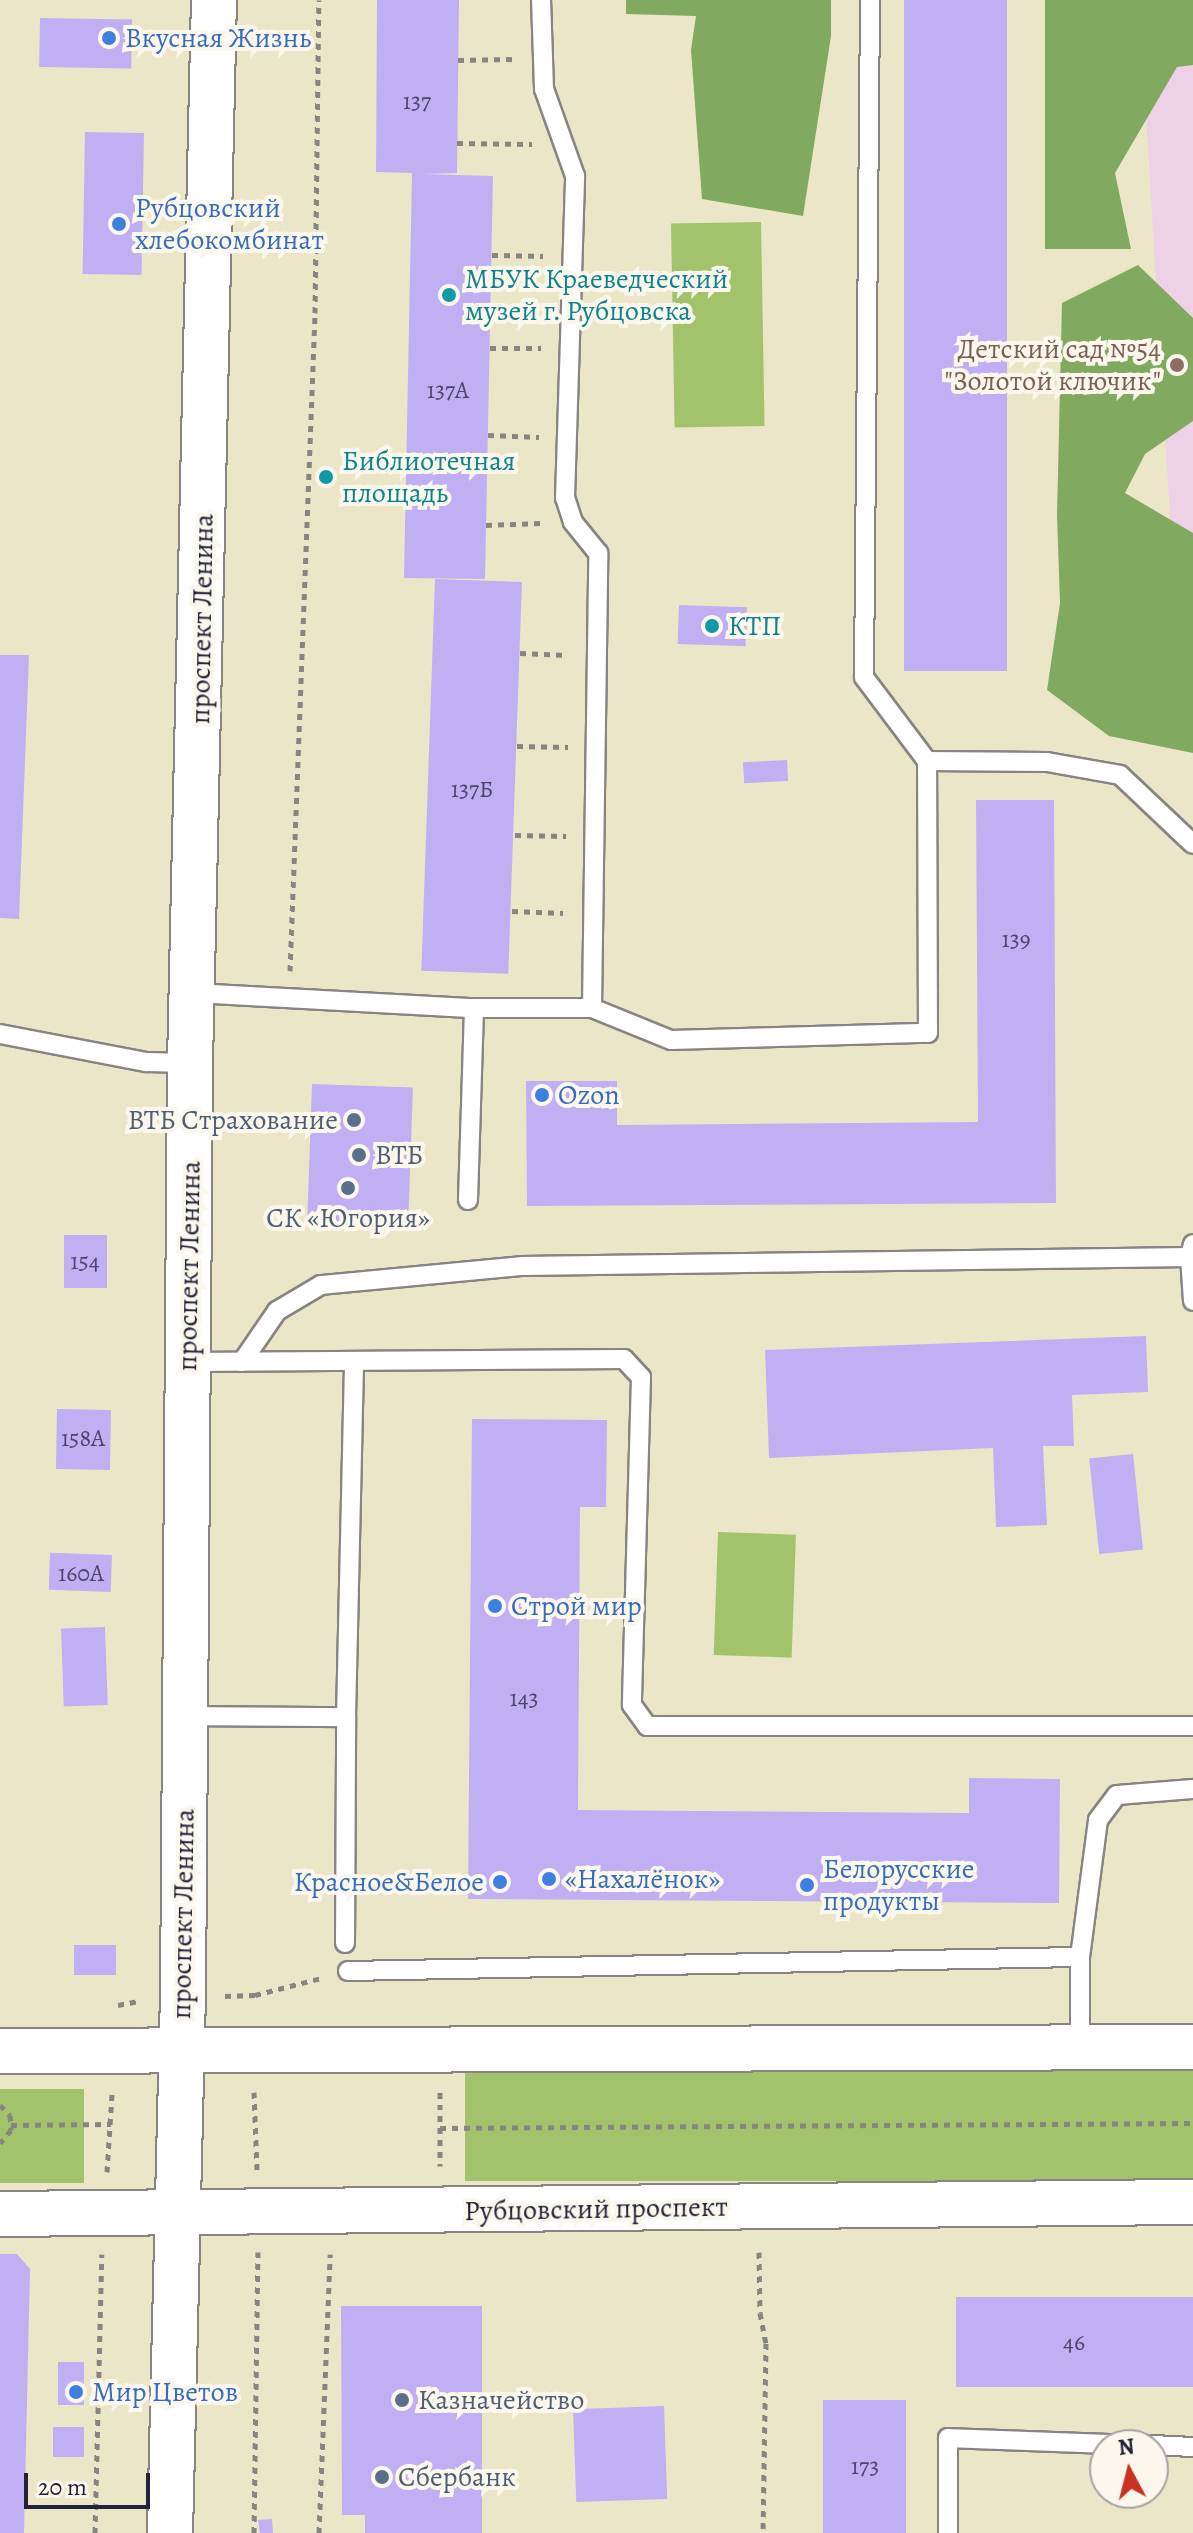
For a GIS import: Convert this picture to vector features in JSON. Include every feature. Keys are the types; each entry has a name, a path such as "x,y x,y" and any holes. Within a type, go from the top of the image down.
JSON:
{"main road":[{"name":"проспект Ленина","path":"170,2533 181,2049 190,1063 194,993 214,0"},
{"path":"0,2051 1193,2047"},
{"name":"Рубцовский проспект","path":"0,2214 1193,2202"}],"lane":[{"path":"541,0 544,89 560,144 575,176 565,498 573,522 598,553 592,1008"},
{"path":"194,993 474,1008 592,1008 671,1040 928,1033 927,761 864,677 870,0"},
{"path":"927,761 1047,762 1120,775 1193,844"},
{"path":"468,1200 474,1008"},
{"path":"0,1034 146,1062 190,1063"},
{"path":"242,1362 277,1311 321,1285 423,1272 522,1266 1192,1250 1193,1301"},
{"path":"188,1362 624,1359 641,1377 632,1705 647,1726 1193,1726"},
{"path":"345,1943 346,1717 354,1363"},
{"path":"185,1716 346,1717"},
{"path":"1080,2048 1080,1957 1098,1820 1117,1795 1193,1789"},
{"path":"348,1971 1080,1957"},
{"path":"948,2533 948,2438 1089,2443"},
{"path":"1169,2446 1193,2447"}],"path":[{"path":"289,998 315,313 319,0"},
{"path":"458,60 542,59"},
{"path":"457,143 560,144"},
{"path":"492,255 572,256"},
{"path":"490,348 569,349"},
{"path":"488,435 567,438"},
{"path":"486,525 573,522"},
{"path":"520,653 596,656"},
{"path":"517,746 595,747"},
{"path":"515,835 594,837"},
{"path":"512,911 593,913"},
{"path":"254,2533 258,2213 252,2051 255,1995"},
{"path":"440,2080 440,2180"},
{"path":"0,2105 10,2115 11,2125 0,2143"},
{"path":"440,2128 1193,2123"},
{"path":"11,2125 111,2124"},
{"path":"319,2533 330,2252"},
{"path":"759,2252 760,2313 766,2343 763,2533"}],"shaded area":[{"name":"Детский сад №54 \"Золотой ключик\"","path":"1193,43 1193,684 1180,684 1142,47"}],"green space":[{"path":"626,0 831,0 831,36 803,216 702,199 691,50 696,16 626,14"},
{"path":"1045,0 1193,0 1193,65 1177,67 1115,173 1131,249 1045,249"},
{"path":"761,222 765,426 675,428 671,224"},
{"path":"1138,265 1193,318 1193,421 1145,454 1125,493 1193,533 1193,753 1109,736 1047,690 1060,603 1057,515 1062,303"},
{"path":"718,1532 796,1535 792,1658 714,1655"},
{"path":"465,2069 1193,2069 1193,2181 465,2181"},
{"path":"0,2089 84,2089 84,2183 0,2183"}],"building":[{"path":"377,0 459,0 457,173 423,174 493,176 485,579 404,578 412,173 376,172"},
{"path":"904,0 1007,0 1007,671 904,671"},
{"path":"40,18 132,20 131,69 39,67"},
{"path":"85,132 144,133 142,275 83,274"},
{"path":"435,579 522,582 508,974 421,971"},
{"name":"КТП","path":"679,605 747,607 746,646 678,644"},
{"path":"0,655 29,655 19,919 0,918"},
{"path":"787,760 788,781 744,783 743,762"},
{"path":"976,800 1054,800 1056,1203 527,1206 526,1081 617,1081 617,1125 978,1122"},
{"name":"ВТБ","path":"312,1084 413,1088 408,1225 307,1222"},
{"path":"64,1235 107,1235 107,1288 64,1288"},
{"path":"1146,1336 1148,1392 1072,1395 1074,1446 1043,1446 1047,1525 996,1527 993,1448 769,1458 765,1350"},
{"path":"57,1409 111,1410 110,1470 56,1469"},
{"path":"472,1419 607,1420 606,1507 580,1507 578,1810 969,1813 969,1778 1060,1779 1059,1903 468,1899"},
{"path":"1133,1454 1143,1549 1099,1554 1089,1459"},
{"path":"50,1553 112,1555 111,1592 49,1590"},
{"path":"105,1627 108,1705 64,1706 61,1629"},
{"path":"74,1945 116,1945 116,1975 74,1975"},
{"path":"0,2254 17,2254 30,2269 24,2533 0,2533"},
{"path":"956,2297 1193,2297 1193,2387 956,2387"},
{"path":"341,2306 482,2306 482,2533 365,2533 365,2515 342,2515"},
{"path":"58,2362 84,2362 84,2405 58,2405"},
{"path":"823,2400 906,2400 906,2533 823,2533"},
{"path":"664,2406 667,2499 576,2502 573,2409"},
{"path":"53,2427 84,2427 84,2457 53,2457"},
{"path":"272,2519 273,2533 260,2533 258,2520"}],"place":[{"name":"Вкусная Жизнь","path":"109,38"},
{"name":"Рубцовский хлебокомбинат","path":"119,224"},
{"name":"МБУК Краеведческий музей г. Рубцовска","path":"449,295"},
{"name":"Детский сад №54 \"Золотой ключик\"","path":"1177,365"},
{"name":"Библиотечная площадь","path":"326,477"},
{"name":"КТП","path":"712,626"},
{"name":"Ozon","path":"542,1095"},
{"name":"ВТБ Страхование","path":"354,1120"},
{"name":"ВТБ","path":"359,1155"},
{"name":"СК «Югория»","path":"348,1188"},
{"name":"Строй мир","path":"495,1606"},
{"name":"«Нахалёнок»","path":"549,1879"},
{"name":"Красное&Белое","path":"500,1882"},
{"name":"Белорусские продукты","path":"807,1885"},
{"name":"Мир Цветов","path":"76,2392"},
{"name":"Казначейство","path":"402,2400"},
{"name":"Сбербанк","path":"382,2477"}]}
